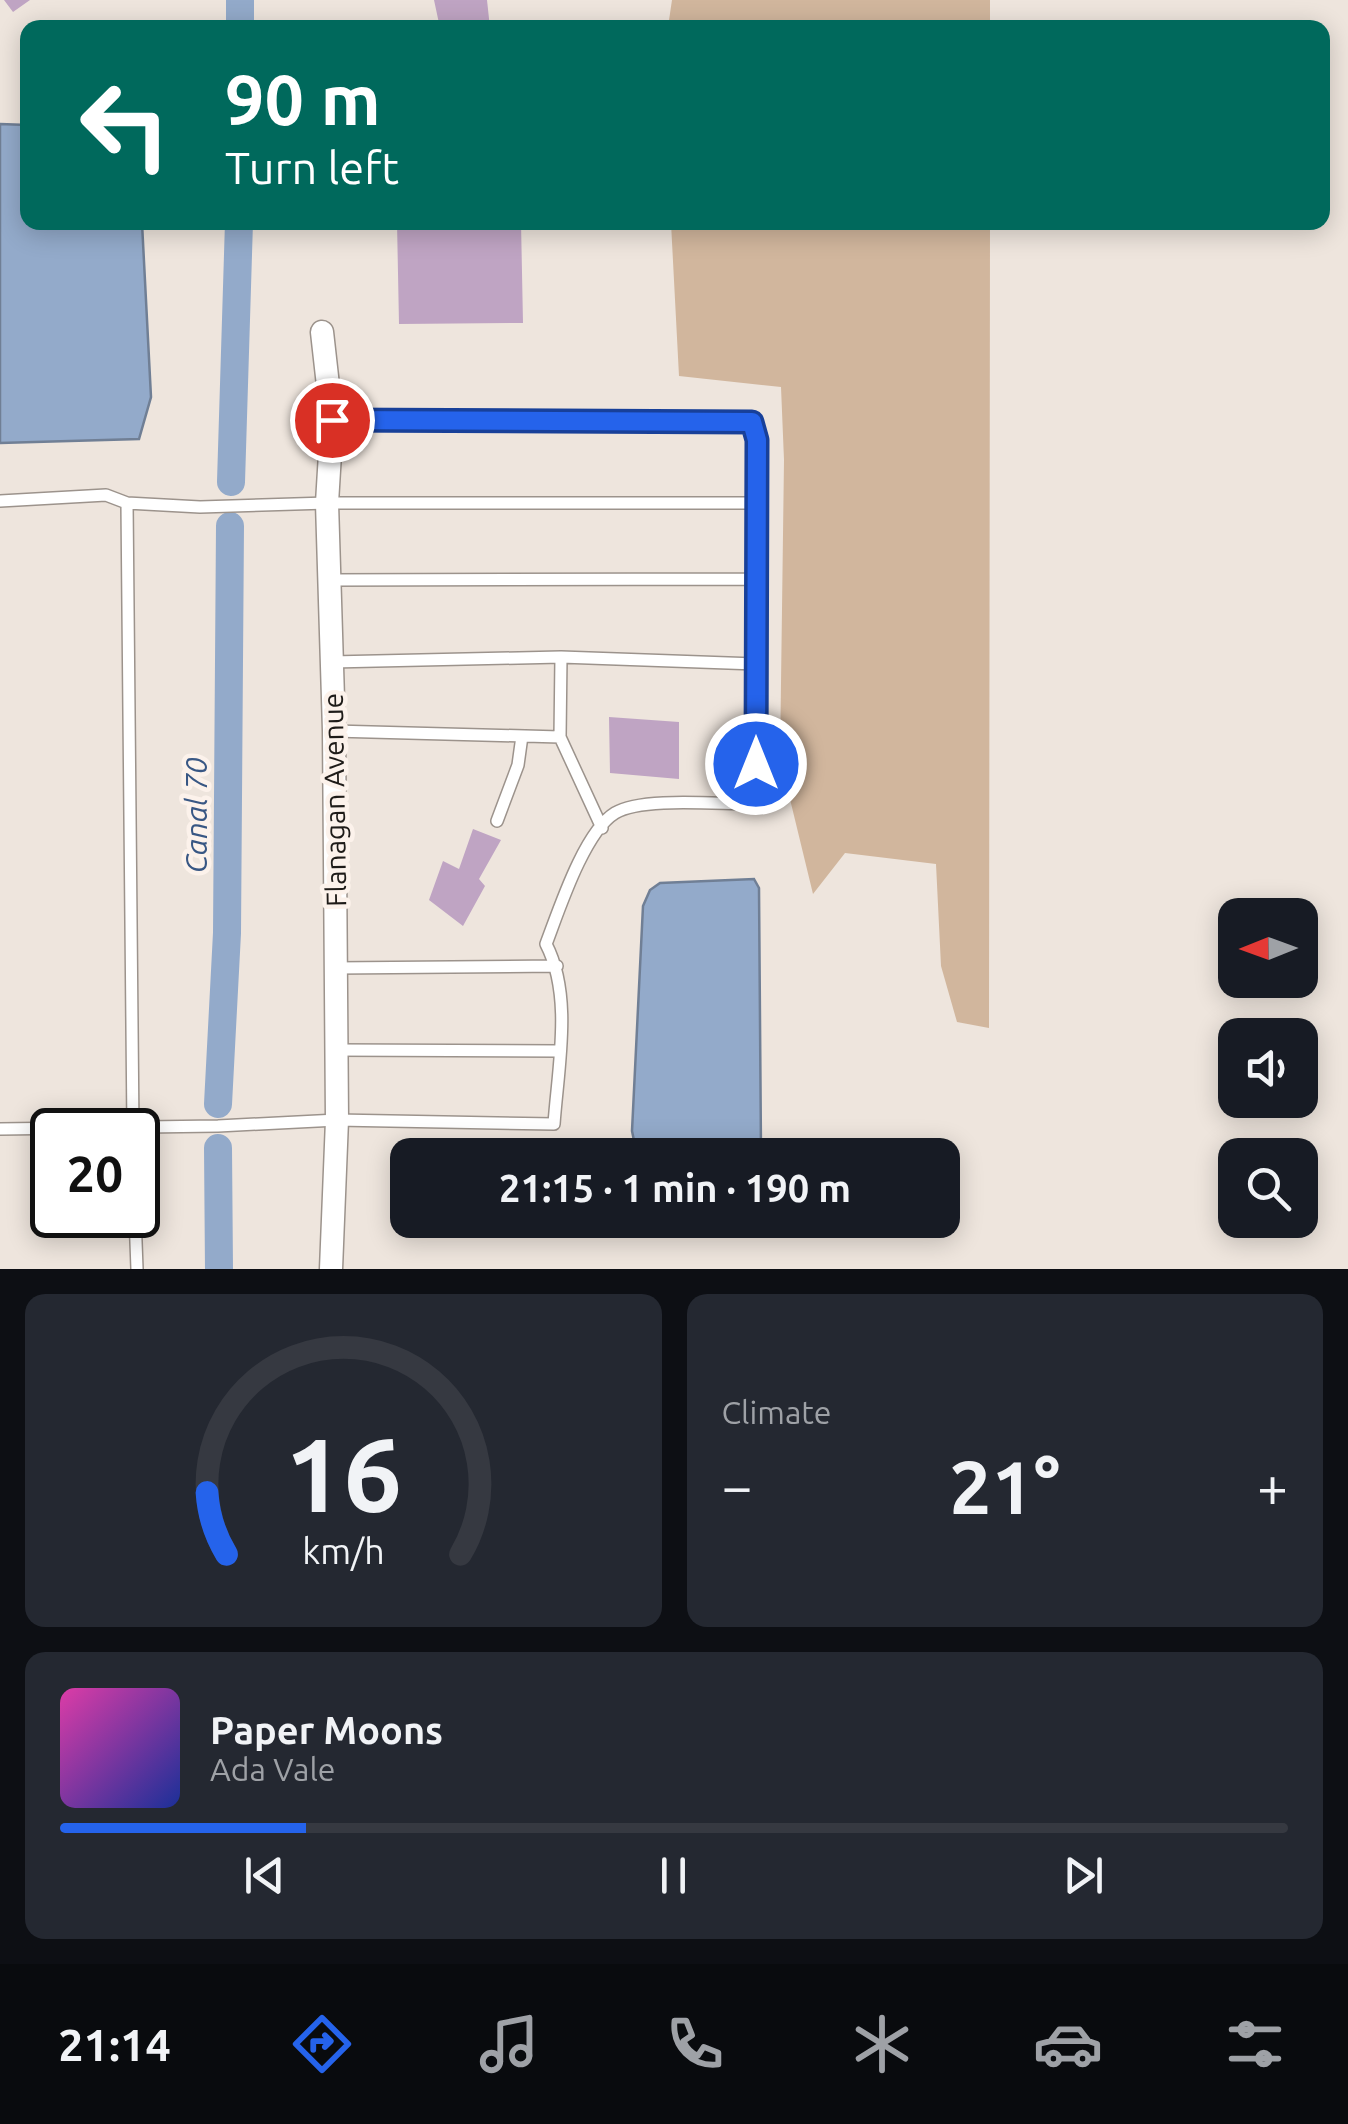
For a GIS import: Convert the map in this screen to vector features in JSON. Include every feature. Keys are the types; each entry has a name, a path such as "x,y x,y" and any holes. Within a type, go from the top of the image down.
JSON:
{"street":[{"name":"Flanagan Avenue","path":"322,332 332,420 327,503 334,731 336,1050 331,1269"}],"lane":[{"path":"160,1127 336,1120 554,1124 561,1017 557,966 546,944 584,848 615,813 661,802 748,804 756,764 757,440 752,422 332,420"},
{"path":"0,501 106,496 128,503 200,507 327,503 757,503"},
{"path":"128,503 133,1108"},
{"path":"330,580 757,578"},
{"path":"332,662 560,657 756,664"},
{"path":"560,657 560,737 602,828"},
{"path":"334,731 560,737"},
{"path":"497,821 518,765 522,736"},
{"path":"335,968 557,966"},
{"path":"336,1050 558,1051"},
{"path":"0,1130 30,1130"},
{"path":"136,1238 137,1269"}],"shaded area":[{"path":"672,0 990,0 990,20 669,20"},
{"path":"671,230 990,230 989,1028 957,1022 941,966 936,864 845,853 813,894 780,758 784,460 781,387 679,376"}],"water":[{"path":"0,124 20,125 20,230 142,230 151,397 139,439 0,443"},
{"path":"754,879 759,888 761,1138 633,1138 643,906 650,890 660,883"}],"building":[{"path":"4,0 30,0 13,12"},
{"path":"434,0 487,0 489,20 438,20"},
{"path":"397,230 521,230 523,323 399,324"},
{"path":"609,717 679,722 679,779 610,773"},
{"path":"473,829 501,840 479,879 485,886 463,926 429,900 443,861 459,869"}],"waterway":[{"name":"Canal 70","path":"240,0 240,20"},
{"name":"Canal 70","path":"231,482 239,230"},
{"name":"Canal 70","path":"218,1104 227,933 230,526"},
{"name":"Canal 70","path":"218,1148 219,1269"}],"route":[{"path":"332,420 752,422 757,440 756,764"}]}
